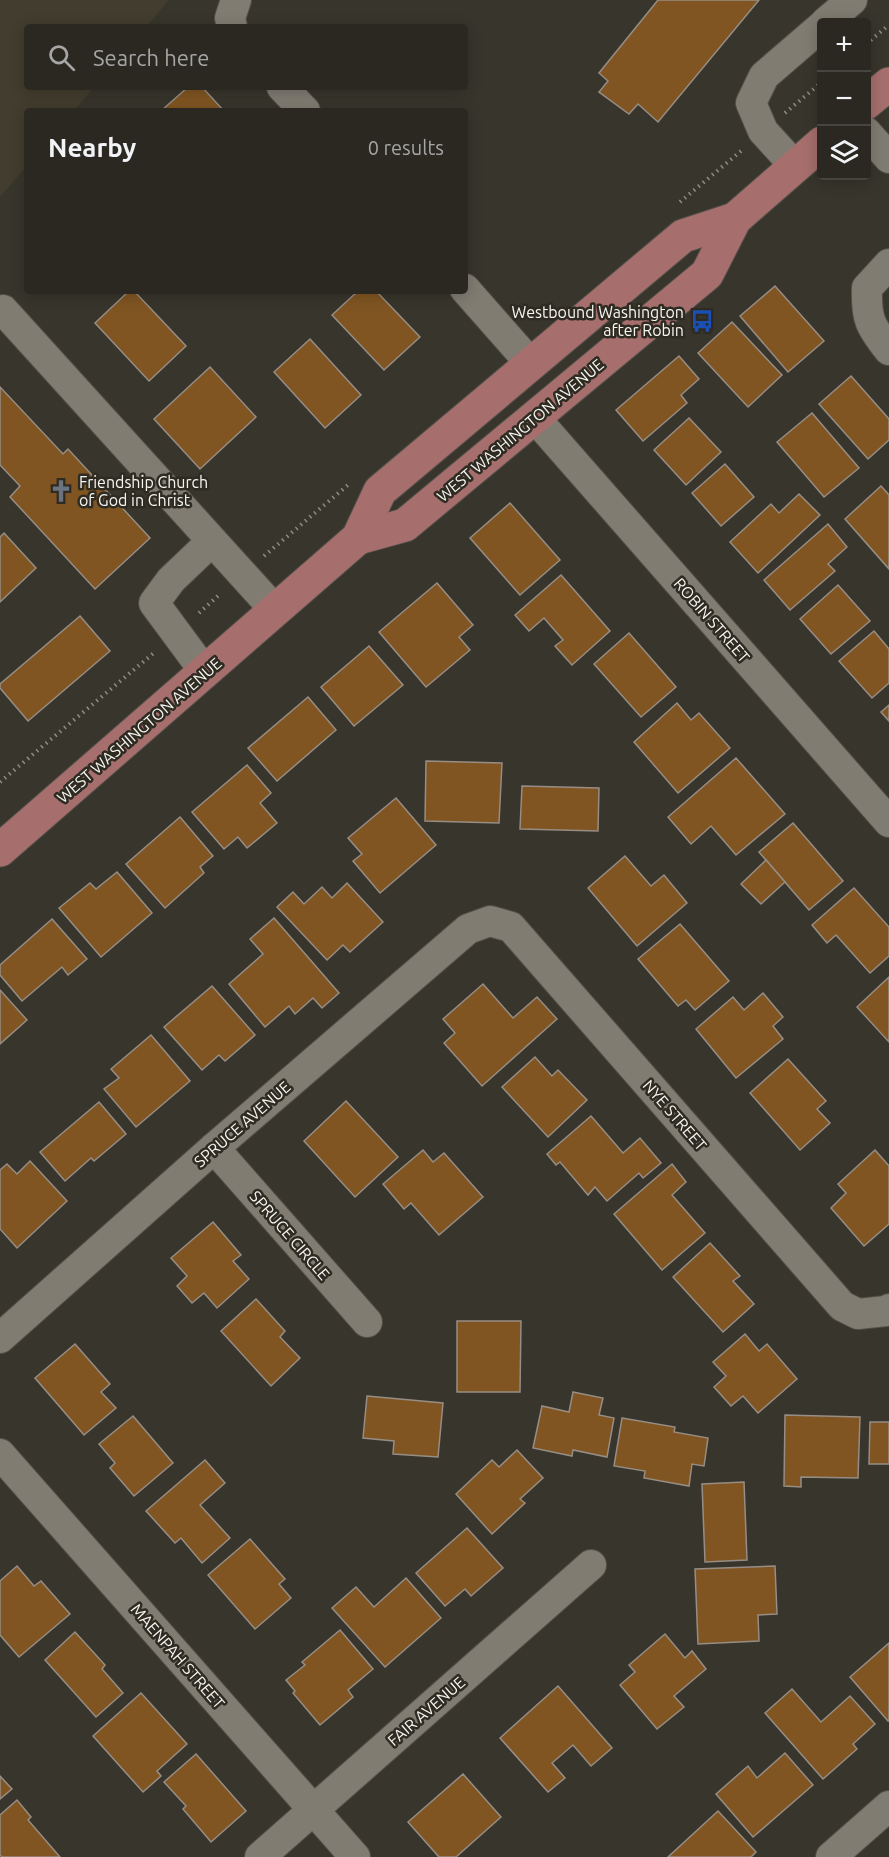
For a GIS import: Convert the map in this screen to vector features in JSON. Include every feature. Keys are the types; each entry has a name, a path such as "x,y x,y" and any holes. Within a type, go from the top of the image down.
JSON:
{"main road":[{"path":"871,100 889,84"},
{"name":"WEST WASHINGTON AVENUE","path":"358,538 405,525 707,273 735,219 817,146"},
{"name":"WEST WASHINGTON AVENUE","path":"4,838 205,672 358,538 380,491 683,236 735,219"},
{"path":"535,418 544,389 553,376 637,301 683,236"},
{"path":"405,525 427,482 521,399 530,385 531,364"}],"street":[{"path":"831,18 852,0"},
{"path":"795,166 764,132 751,103 764,76 817,30"},
{"path":"285,90 302,108"},
{"path":"871,137 889,158"},
{"path":"889,264 867,288 866,311 876,333 889,350"},
{"path":"468,292 531,364"},
{"path":"3,310 275,610"},
{"name":"ROBIN STREET","path":"535,418 889,822"},
{"path":"205,672 154,603 171,580 212,541"},
{"name":"SPRUCE AVENUE","path":"0,1338 214,1148 468,929 490,921"},
{"name":"NYE STREET","path":"490,921 511,927 842,1306 858,1314 889,1309"},
{"name":"SPRUCE CIRCLE","path":"214,1148 367,1322"},
{"name":"MAENPAH STREET","path":"0,1454 355,1857"},
{"name":"FAIR AVENUE","path":"260,1857 591,1565"},
{"path":"831,1857 889,1806"}],"path":[{"path":"871,41 889,25"}],"shaded area":[{"path":"0,0 169,0 149,24 24,24 24,90 92,90 76,108 24,108 24,169 0,197"}],"building":[{"path":"658,0 759,0 658,122 638,104 629,114 599,92 608,81 599,73"},
{"path":"185,90 205,90 221,108 164,108"},
{"path":"775,286 824,341 788,372 740,316"},
{"path":"126,294 137,294 186,346 149,381 95,323"},
{"path":"355,294 379,294 420,337 384,370 332,315"},
{"path":"732,322 782,375 748,407 698,353"},
{"path":"310,339 361,395 325,428 274,372"},
{"path":"679,356 699,379 681,395 687,403 643,441 616,410"},
{"path":"210,367 256,417 200,469 154,419"},
{"path":"851,376 889,419 889,440 868,459 819,404"},
{"name":"Friendship Church of God in Christ","path":"0,387 63,454 68,449 150,538 95,589 10,497 20,486 0,465"},
{"path":"812,413 859,468 824,497 777,442"},
{"path":"689,418 721,452 686,485 654,450"},
{"path":"725,464 754,497 721,526 692,493"},
{"path":"881,486 889,495 889,569 845,519"},
{"path":"799,494 820,515 758,573 730,542 771,504 779,513"},
{"path":"510,503 560,560 520,595 470,538"},
{"path":"828,524 847,547 828,564 835,571 790,610 764,580"},
{"path":"4,533 36,568 0,602 0,537"},
{"path":"561,575 610,631 572,665 555,646 563,640 544,618 529,631 515,615"},
{"path":"437,583 473,625 459,637 470,650 426,687 379,632"},
{"path":"838,585 870,621 831,654 800,619"},
{"path":"80,616 110,651 28,721 0,688 0,684"},
{"path":"874,631 889,649 889,683 872,698 839,661"},
{"path":"629,633 676,687 641,717 594,664"},
{"path":"369,646 403,685 354,726 321,687"},
{"path":"308,697 336,730 277,781 248,748"},
{"path":"677,703 691,720 699,713 730,748 678,793 634,742"},
{"path":"889,705 889,721 881,712"},
{"path":"736,758 785,814 736,855 711,826 691,844 668,817"},
{"path":"426,761 502,763 499,823 425,821"},
{"path":"247,765 271,793 260,803 277,823 247,848 238,837 224,849 192,812"},
{"path":"522,786 599,788 598,831 520,829"},
{"path":"396,798 436,845 380,893 353,861 362,854 348,838"},
{"path":"180,817 213,856 200,867 204,873 165,908 126,864"},
{"path":"793,823 843,881 809,910 759,852"},
{"path":"625,856 651,886 664,875 687,903 637,946 588,888"},
{"path":"766,860 785,882 761,904 741,884"},
{"path":"117,872 152,913 101,957 59,908 90,883 96,889"},
{"path":"347,883 383,922 350,952 343,945 327,960 277,907 293,892 304,904 322,887 332,898"},
{"path":"854,888 889,927 889,956 870,973 836,935 827,943 812,925"},
{"path":"274,918 339,993 322,1008 313,998 295,1014 289,1006 265,1027 229,984 263,954 250,939"},
{"path":"52,919 87,959 68,975 62,967 22,1001 0,975 0,965"},
{"path":"680,924 729,981 695,1010 686,1000 678,1006 638,959"},
{"path":"889,977 889,1042 857,1007"},
{"path":"483,984 513,1018 537,997 557,1019 482,1086 444,1043 455,1033 443,1019"},
{"path":"212,986 255,1035 225,1061 219,1055 202,1070 164,1027"},
{"path":"0,990 27,1020 0,1044"},
{"path":"763,993 783,1017 773,1026 783,1039 736,1078 696,1029 733,997 744,1010"},
{"path":"151,1035 190,1081 136,1127 104,1089 119,1078 111,1069"},
{"path":"535,1057 552,1076 558,1070 587,1100 548,1137 502,1087"},
{"path":"788,1059 826,1101 817,1109 830,1123 800,1150 750,1093"},
{"path":"346,1101 398,1157 355,1197 304,1141"},
{"path":"99,1102 126,1134 94,1161 91,1158 65,1181 40,1152"},
{"path":"591,1116 623,1153 640,1138 661,1163 643,1178 639,1173 607,1201 595,1187 588,1195 560,1162 556,1165 547,1154"},
{"path":"423,1150 433,1162 444,1153 483,1197 439,1235 411,1203 404,1209 383,1184"},
{"path":"875,1150 889,1166 889,1224 864,1246 831,1208 846,1193 838,1184"},
{"path":"30,1161 67,1201 17,1248 0,1229 0,1170 7,1164 17,1174"},
{"path":"672,1164 686,1182 672,1195 705,1233 662,1270 614,1214"},
{"path":"213,1222 241,1255 233,1261 249,1279 217,1308 204,1293 192,1303 177,1286 187,1276 171,1258"},
{"path":"710,1243 740,1276 733,1281 754,1304 723,1332 673,1277"},
{"path":"256,1299 285,1331 280,1337 300,1358 271,1386 221,1331"},
{"path":"457,1321 521,1321 520,1392 457,1392"},
{"path":"745,1334 759,1351 767,1344 797,1379 758,1413 743,1396 731,1406 714,1387 726,1376 713,1362"},
{"path":"75,1344 110,1384 101,1392 116,1408 84,1435 35,1378"},
{"path":"573,1392 603,1398 599,1415 614,1418 607,1457 573,1450 572,1456 533,1448 542,1406 569,1412"},
{"path":"367,1396 443,1403 438,1457 393,1454 394,1441 363,1438"},
{"path":"785,1415 860,1417 858,1478 801,1477 801,1487 784,1486"},
{"path":"133,1416 173,1463 134,1496 110,1468 115,1463 99,1444"},
{"path":"622,1418 675,1427 674,1432 708,1438 704,1466 692,1464 689,1486 644,1478 645,1471 614,1466"},
{"path":"870,1422 889,1422 889,1464 869,1464"},
{"path":"517,1450 543,1478 520,1499 525,1503 492,1534 456,1494 492,1460 499,1467"},
{"path":"205,1460 225,1483 200,1505 230,1538 202,1563 181,1538 175,1543 146,1511"},
{"path":"744,1482 747,1560 705,1562 702,1484"},
{"path":"467,1528 503,1568 471,1596 465,1589 445,1606 416,1573"},
{"path":"250,1539 285,1579 279,1584 291,1598 255,1629 208,1575"},
{"path":"17,1566 34,1586 41,1581 70,1614 19,1657 0,1635 0,1581"},
{"path":"775,1566 777,1614 758,1615 759,1641 698,1644 695,1569"},
{"path":"406,1578 441,1618 385,1667 332,1608 356,1587 374,1607"},
{"path":"340,1630 373,1669 348,1690 353,1697 320,1725 293,1693 295,1691 286,1680 305,1665 302,1662"},
{"path":"75,1632 105,1665 102,1669 123,1693 96,1717 45,1660"},
{"path":"665,1634 685,1658 692,1651 706,1669 674,1696 684,1707 657,1729 620,1685 635,1672 629,1665"},
{"path":"889,1643 889,1721 888,1721 850,1677"},
{"path":"558,1686 612,1748 591,1766 573,1745 552,1763 565,1778 548,1792 500,1738"},
{"path":"792,1689 821,1722 850,1696 875,1724 853,1744 857,1749 823,1779 765,1713"},
{"path":"141,1693 187,1744 157,1771 161,1776 143,1792 93,1736"},
{"path":"785,1753 813,1785 753,1837 716,1794 748,1766 757,1778"},
{"path":"196,1754 246,1811 211,1842 183,1809 186,1806 164,1782"},
{"path":"463,1774 501,1817 456,1857 439,1857 408,1822"},
{"path":"0,1776 12,1789 0,1799"},
{"path":"17,1800 31,1817 28,1820 60,1857 2,1857 0,1855 0,1815"},
{"path":"718,1811 756,1852 751,1857 668,1857"}],"place":[{"name":"Westbound Washington after Robin","path":"702,321"},
{"name":"Friendship Church of God in Christ","path":"61,491"}]}
